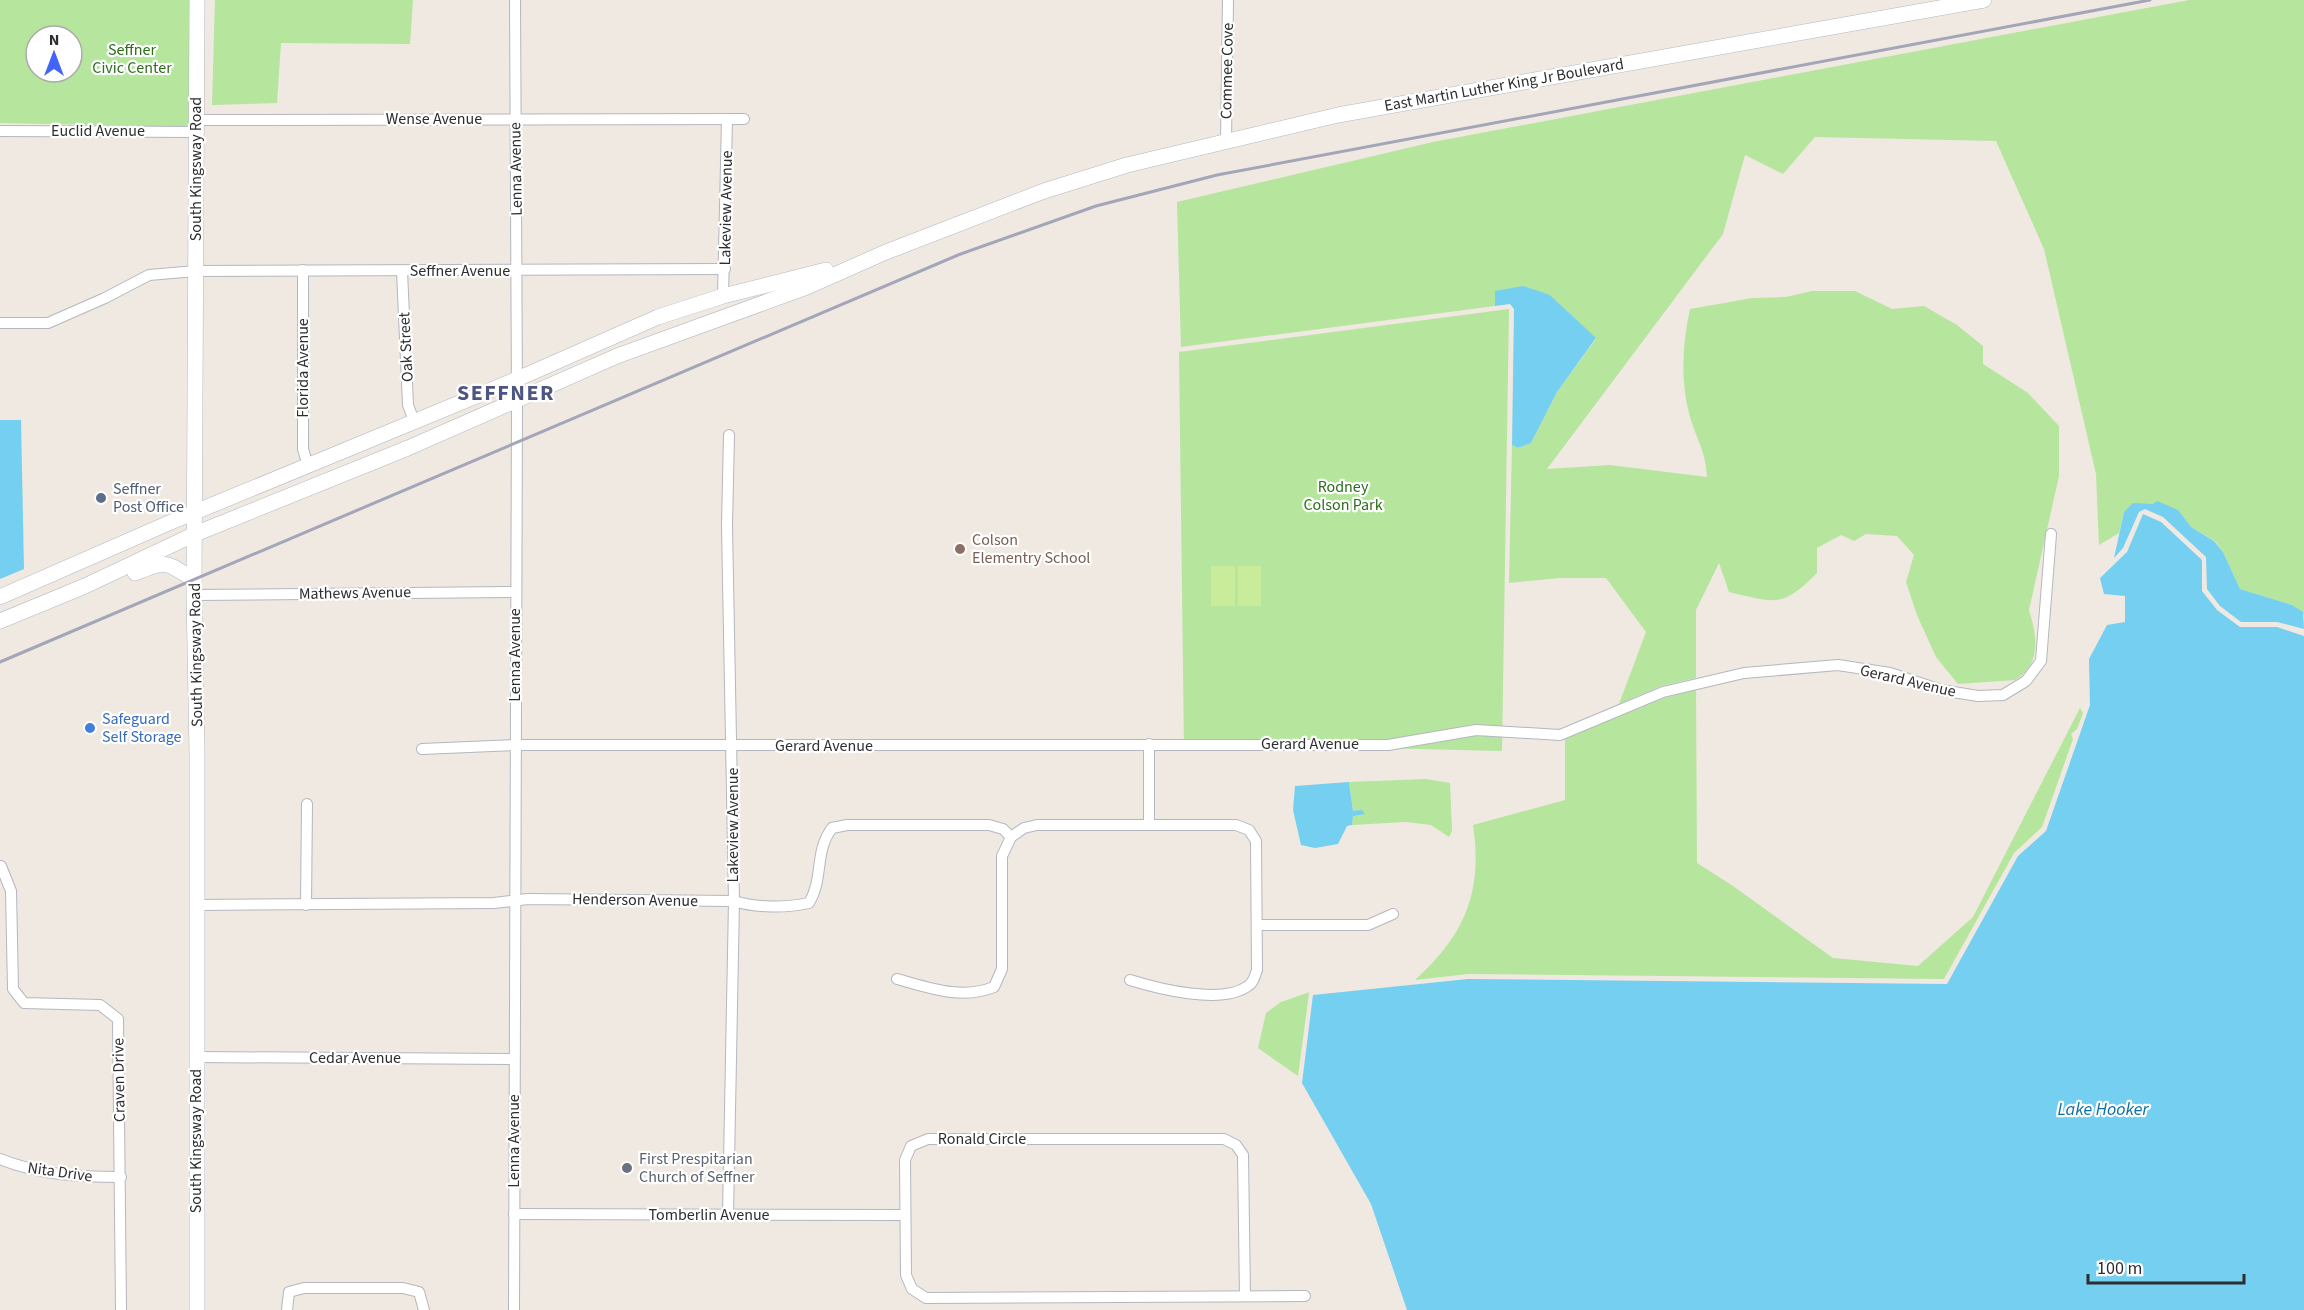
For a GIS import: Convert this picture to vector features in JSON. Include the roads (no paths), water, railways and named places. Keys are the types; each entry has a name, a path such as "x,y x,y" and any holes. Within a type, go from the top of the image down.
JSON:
{"main road":[{"name":"South Kingsway Road","path":"197,0 194,587 197,1310"},
{"name":"East Martin Luther King Jr Boulevard","path":"886,252 1031,196 1127,165 1349,112 1984,0"},
{"path":"0,597 516,380 658,317 723,296 809,275 886,252"},
{"path":"0,621 85,586 195,534 304,492 617,356 807,287 886,252"},
{"path":"0,631 155,565 175,566 194,587"}],"street":[{"name":"Lenna Avenue","path":"514,1310 514,745 517,399 515,0"},
{"name":"Commee Cove","path":"1226,141 1228,0"},
{"name":"Wense Avenue","path":"196,126 515,118 744,119"},
{"name":"Lakeview Avenue","path":"723,296 727,119"},
{"name":"Euclid Avenue","path":"0,131 196,126"},
{"name":"Seffner Avenue","path":"0,323 48,323 105,298 149,274 303,270 402,272 725,269"},
{"name":"Florida Avenue","path":"303,270 303,448 308,466"},
{"name":"Oak Street","path":"402,272 408,405 414,421"},
{"name":"Lakeview Avenue","path":"728,1215 734,901 733,746 727,525 729,435"},
{"name":"Gerard Avenue","path":"422,749 514,745 1388,745 1476,730 1560,735 1663,692 1743,673 1838,665 1890,674 1941,690 1978,696 2003,695 2026,681 2041,661 2051,534"},
{"name":"Mathews Avenue","path":"194,587 516,592"},
{"path":"1149,744 1149,825"},
{"path":"306,905 307,804"},
{"name":"Henderson Avenue","path":"197,905 494,903 515,900 734,901 745,905 797,906 809,903 815,892 822,841 832,828 848,825 989,825 1003,829 1011,837"},
{"path":"897,979 943,992 979,993 994,987 1002,969 1002,856 1011,837 1024,828 1037,825 1236,825 1249,830 1257,841 1257,970 1250,985 1233,994 1170,993 1130,980"},
{"name":"Craven Drive","path":"1,866 10,891 13,988 24,1003 100,1005 118,1019 121,1310"},
{"path":"1257,925 1368,925 1393,914"},
{"name":"Cedar Avenue","path":"196,1057 514,1059"},
{"name":"Ronald Circle","path":"1245,1296 1244,1155 1236,1145 1224,1139 928,1139 911,1146 905,1160 906,1275 912,1289 926,1298 1305,1296"},
{"name":"Nita Drive","path":"0,1160 42,1173 75,1177 121,1177"},
{"name":"Tomberlin Avenue","path":"514,1214 905,1215"},
{"path":"287,1310 289,1292 304,1288 411,1290 419,1292 424,1310"},
{"path":"1172,1297 1172,1310"}],"water":[{"path":"1523,286 1550,295 1596,338 1557,392 1531,443 1518,448 1512,445 1514,309 1510,304 1495,306 1495,291"},
{"path":"0,420 21,420 24,569 0,579"},
{"path":"2157,501 2178,510 2191,527 2214,541 2223,552 2240,589 2292,605 2303,612 2304,629 2277,622 2241,622 2220,606 2207,589 2206,557 2163,517 2145,509 2139,512 2123,548 2114,558 2124,512 2133,503 2153,504"},
{"name":"Lake Hooker","path":"2143,514 2161,522 2202,560 2202,591 2217,610 2240,627 2277,627 2304,636 2304,1310 1407,1310 1371,1204 1302,1083 1313,995 1468,979 1947,984 2018,856 2046,831 2090,705 2089,659 2107,625 2125,622 2125,596 2104,594 2100,578 2127,552"},
{"path":"1349,782 1353,811 1362,810 1365,814 1353,816 1352,825 1347,826 1338,844 1315,848 1301,845 1293,810 1295,786"}],"railway":[{"path":"0,662 958,255 1096,206 1217,175 2150,0"}],"place":[{"name":"Seffner Post Office","path":"101,498"},
{"name":"Colson Elementry School","path":"960,549"},
{"name":"Safeguard Self Storage","path":"90,728"},
{"name":"First Prespitarian Church of Seffner","path":"627,1168"}],"district":[{"name":"SEFFNER","path":"506,393"}],"park label":[{"name":"Seffner Civic Center","path":"132,59"},
{"name":"Rodney Colson Park","path":"1343,496"}]}
